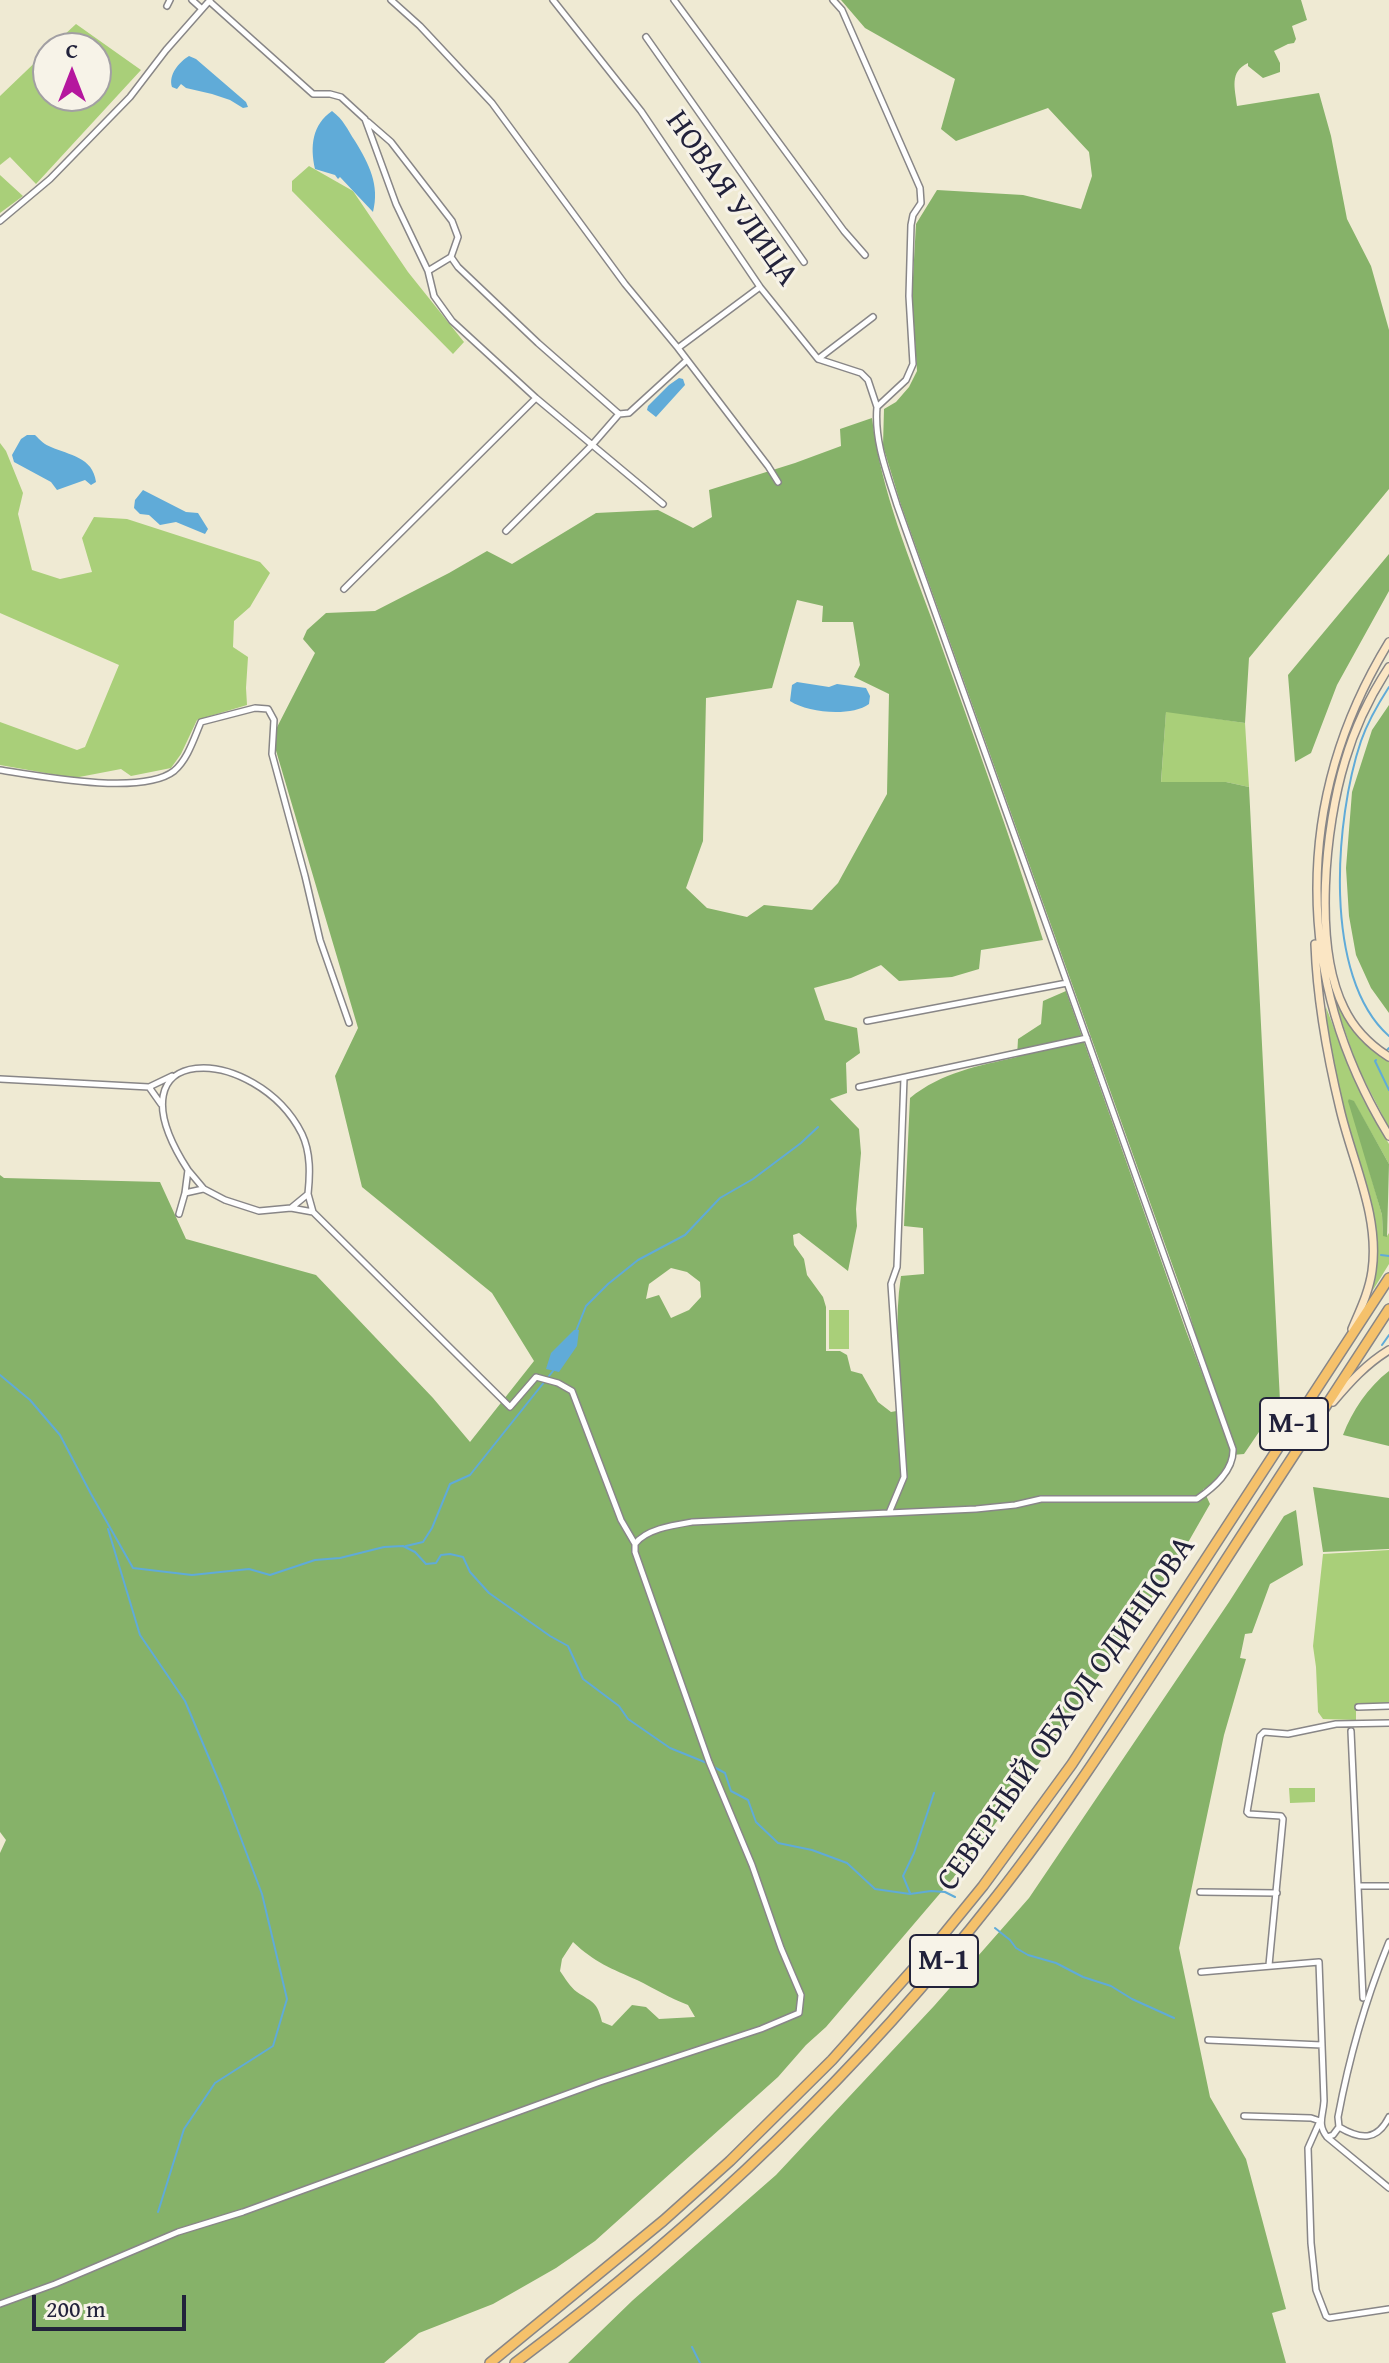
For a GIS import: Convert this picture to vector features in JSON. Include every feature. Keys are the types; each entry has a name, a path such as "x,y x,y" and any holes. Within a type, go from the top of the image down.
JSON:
{"highway":[{"name":"СЕВЕРНЫЙ ОБХОД ОДИНЦОВА","path":"490,2363 663,2221 740,2152 832,2060 939,1940 1012,1848 1072,1764 1389,1278"},
{"name":"СЕВЕРНЫЙ ОБХОД ОДИНЦОВА","path":"515,2363 674,2234 742,2174 845,2072 953,1951 1086,1774 1389,1309"}],"street":[{"path":"192,0 202,9"},
{"path":"0,221 50,179 130,97 210,0 313,94 341,97 391,142 452,221 458,237 451,257 428,271"},
{"path":"391,0 420,26 492,103 625,284 678,348 778,482"},
{"name":"НОВАЯ УЛИЦА","path":"553,0 641,111 760,287 818,359"},
{"path":"674,0 844,231 865,255"},
{"path":"833,0 842,10 920,188 921,203 913,215 911,240 909,296 913,364 906,380 877,407"},
{"path":"646,37 804,262"},
{"path":"365,119 396,204 428,271 434,296 452,321 536,398 663,504"},
{"path":"451,257 538,343 619,414"},
{"path":"678,348 760,287"},
{"path":"818,359 873,317"},
{"path":"635,1544 640,1537 692,1522 1002,1506 1041,1499 1197,1499 1213,1488 1233,1456 897,505 880,450 877,407 868,380 861,373 818,359"},
{"path":"506,531 619,414 629,413 687,360"},
{"path":"344,589 536,398"},
{"path":"1342,1350 1370,1284 1374,1244 1366,1202 1340,1112 1325,1038 1316,956 1319,838 1331,772 1350,716 1389,642"},
{"path":"1389,667 1361,718 1344,763 1331,822 1326,890 1331,961 1343,1006 1366,1039 1389,1057"},
{"path":"0,770 103,783 148,780 173,771 185,757 201,722 255,708 268,709 274,720 272,754 320,940 349,1023"},
{"path":"1316,910 1321,958 1334,1015 1353,1067 1389,1136"},
{"path":"867,1021 1067,983"},
{"path":"859,1087 1087,1038"},
{"path":"0,1079 149,1087 198,1067 230,1071 255,1085 286,1110 303,1136 310,1169 308,1194 313,1212 510,1407 536,1377 572,1391 621,1520 635,1544 635,1552 709,1762 801,1995 799,2013 761,2029 613,2077 243,2212 178,2232 0,2304"},
{"path":"161,1104 168,1082 175,1074"},
{"path":"889,1513 904,1477 891,1284 897,1267 904,1078"},
{"path":"149,1087 161,1104 175,1149 204,1189 225,1200 259,1211 291,1208 313,1212"},
{"path":"179,1214 188,1170"},
{"path":"185,1193 204,1189"},
{"path":"291,1208 308,1194"},
{"path":"1315,1422 1357,1374 1389,1350"},
{"path":"1358,1707 1389,1706"},
{"path":"1269,1965 1283,1819 1281,1816 1247,1812 1260,1736 1264,1732 1288,1734 1336,1724 1389,1723"},
{"path":"1351,1731 1363,1998"},
{"path":"1358,1886 1389,1886"},
{"path":"1200,1892 1277,1893"},
{"path":"1327,2137 1339,2127 1338,2117 1350,2060 1375,1975 1389,1942"},
{"path":"1201,1972 1319,1962 1324,2101 1320,2121 1308,2148 1316,2290 1329,2318 1389,2309"},
{"path":"1208,2040 1322,2045"},
{"path":"1244,2116 1311,2118 1320,2121 1327,2137 1389,2188"},
{"path":"1339,2127 1370,2136 1383,2129 1389,2117"}],"green space":[{"path":"841,0 1301,0 1307,20 1292,26 1296,39 1294,43 1274,51 1280,63 1280,72 1263,78 1248,63 1242,67 1235,81 1237,106 1319,93 1347,219 1371,266 1389,330 1389,489 1249,658 1245,723 1166,712 1161,782 1226,782 1249,787 1280,1401 1244,1454 1232,1455 1212,1488 1203,1489 1210,1504 1182,1553 1023,1787 960,1870 826,2027 778,2077 595,2241 556,2268 493,2304 419,2333 384,2363 0,2363 0,1853 6,1840 0,1832 0,1175 4,1178 160,1182 186,1239 316,1275 433,1398 470,1442 534,1361 492,1293 362,1187 335,1076 358,1028 272,737 315,653 303,639 307,630 326,613 375,611 487,551 512,564 596,513 658,510 693,528 712,517 709,490 841,446 840,429 872,418 882,472 898,525 1043,940 981,950 979,969 952,977 899,981 881,965 851,978 814,988 825,1020 857,1028 860,1053 846,1063 847,1093 830,1099 859,1129 861,1153 857,1226 848,1271 799,1233 793,1235 794,1245 804,1259 807,1275 823,1297 826,1307 826,1351 840,1351 847,1355 851,1371 862,1374 878,1402 891,1412 902,1410 897,1326 901,1276 924,1274 923,1228 904,1226 910,1098 948,1076 1017,1057 1018,1039 1041,1024 1043,1001 1066,991 1228,1441 1187,1306 901,505 883,446 884,409 896,402 917,371 912,295 916,224 937,190 1023,195 1081,209 1092,176 1089,152 1048,108 956,141 941,129 955,79 865,28","holes":["797,600 823,606 822,622 853,622 860,665 854,677 889,694 887,794 838,883 812,910 764,905 747,917 707,908 686,888 703,841 706,698 772,688","671,1268 687,1272 700,1282 701,1297 689,1310 671,1318 659,1295 646,1299 649,1284","573,1942 604,1964 688,2005 695,2017 659,2019 646,2007 632,2005 612,2026 602,2022 596,2006 574,1990 560,1971 562,1959"]},
{"path":"76,24 87,32 67,32"},
{"path":"112,49 141,70 112,101"},
{"path":"32,65 32,112 102,112 36,184 10,157 0,165 0,96"},
{"path":"309,166 353,191 408,272 464,342 453,354 292,191 292,181"},
{"path":"0,175 23,196 0,213"},
{"path":"0,443 23,493 18,514 32,570 60,579 92,572 82,538 94,517 127,519 260,562 270,573 250,607 234,621 233,647 248,657 247,705 197,720 171,768 131,776 121,769 74,778 0,765 0,722 77,750 85,747 119,665 0,613"},
{"path":"1389,554 1389,591 1337,685 1311,753 1295,762 1288,675"},
{"path":"1389,705 1389,1013 1371,988 1356,955 1349,916 1346,868 1352,792 1372,730"},
{"path":"1166,711 1245,723 1249,787 1226,782 1161,783"},
{"path":"1339,1001 1342,1009 1389,1060 1389,1128 1357,1066 1335,1002"},
{"path":"1326,1007 1364,1101 1389,1144 1389,1164 1354,1102 1349,1099 1382,1215 1383,1235 1389,1233 1389,1264 1373,1290 1376,1244 1335,1076"},
{"path":"1349,1099 1354,1101 1389,1164 1387,1237 1383,1236 1382,1215"},
{"path":"829,1310 849,1310 849,1349 829,1349"},
{"path":"1389,1371 1389,1446 1343,1435 1362,1400"},
{"path":"1313,1487 1389,1498 1389,1549 1323,1552"},
{"path":"1296,1510 1303,1565 1270,1584 1252,1633 1245,1634 1240,1658 1246,1659 1224,1735 1179,1948 1210,2097 1246,2159 1286,2309 1272,2313 1286,2363 568,2363 633,2300 776,2175 934,2006 1029,1898 1284,1516"},
{"path":"1389,1550 1389,1709 1356,1710 1356,1720 1323,1719 1318,1712 1313,1646 1323,1554"},
{"path":"1289,1788 1315,1788 1315,1802 1290,1803"}],"water":[{"path":"189,56 246,102 248,107 243,108 230,100 181,84 177,89 172,87 175,69"},
{"path":"332,111 345,125 369,166 375,193 373,212 340,177 338,179 335,175 315,169 314,137 320,123"},
{"path":"679,378 685,385 656,417 647,410 648,406"},
{"path":"27,435 35,435 47,445 85,462 96,482 91,485 85,480 57,490 51,482 14,462 12,455"},
{"path":"143,490 186,512 198,513 208,529 205,534 176,522 160,525 149,515 140,514 134,508 135,500"},
{"path":"797,682 866,688 870,696 869,704 841,712 807,708 790,701 792,685"},
{"path":"574,1330 579,1330 577,1346 559,1372 546,1369 551,1353"}],"waterway":[{"path":"1389,687 1367,727 1352,773 1345,811 1340,895 1344,937 1353,976 1367,1010 1389,1036"},
{"path":"1376,1060 1389,1090"},
{"path":"576,1331 586,1306 608,1284 638,1260 685,1235 720,1198 753,1179 818,1127"},
{"path":"1381,1255 1389,1256"},
{"path":"1382,1345 1389,1335"},
{"path":"406,1546 423,1542 450,1484 470,1475 553,1371"},
{"path":"0,1375 30,1400 60,1435 133,1568 192,1575 249,1569 270,1575 315,1560 403,1546 415,1552 426,1564 436,1563 441,1555 463,1557 470,1572 489,1593 568,1646 583,1679 619,1706 628,1719 670,1748 707,1763"},
{"path":"108,1529 140,1635 185,1701 223,1791 262,1894 287,1999 273,2046 215,2083 184,2129 158,2212"},
{"path":"712,1766 725,1773 731,1791 748,1800 756,1822 778,1843 812,1850 847,1863 875,1889 910,1894 945,1892 955,1897"},
{"path":"910,1893 903,1876 934,1793"},
{"path":"995,1928 1028,1955 1111,1986 1174,2018"},
{"path":"692,2347 700,2363"}]}
